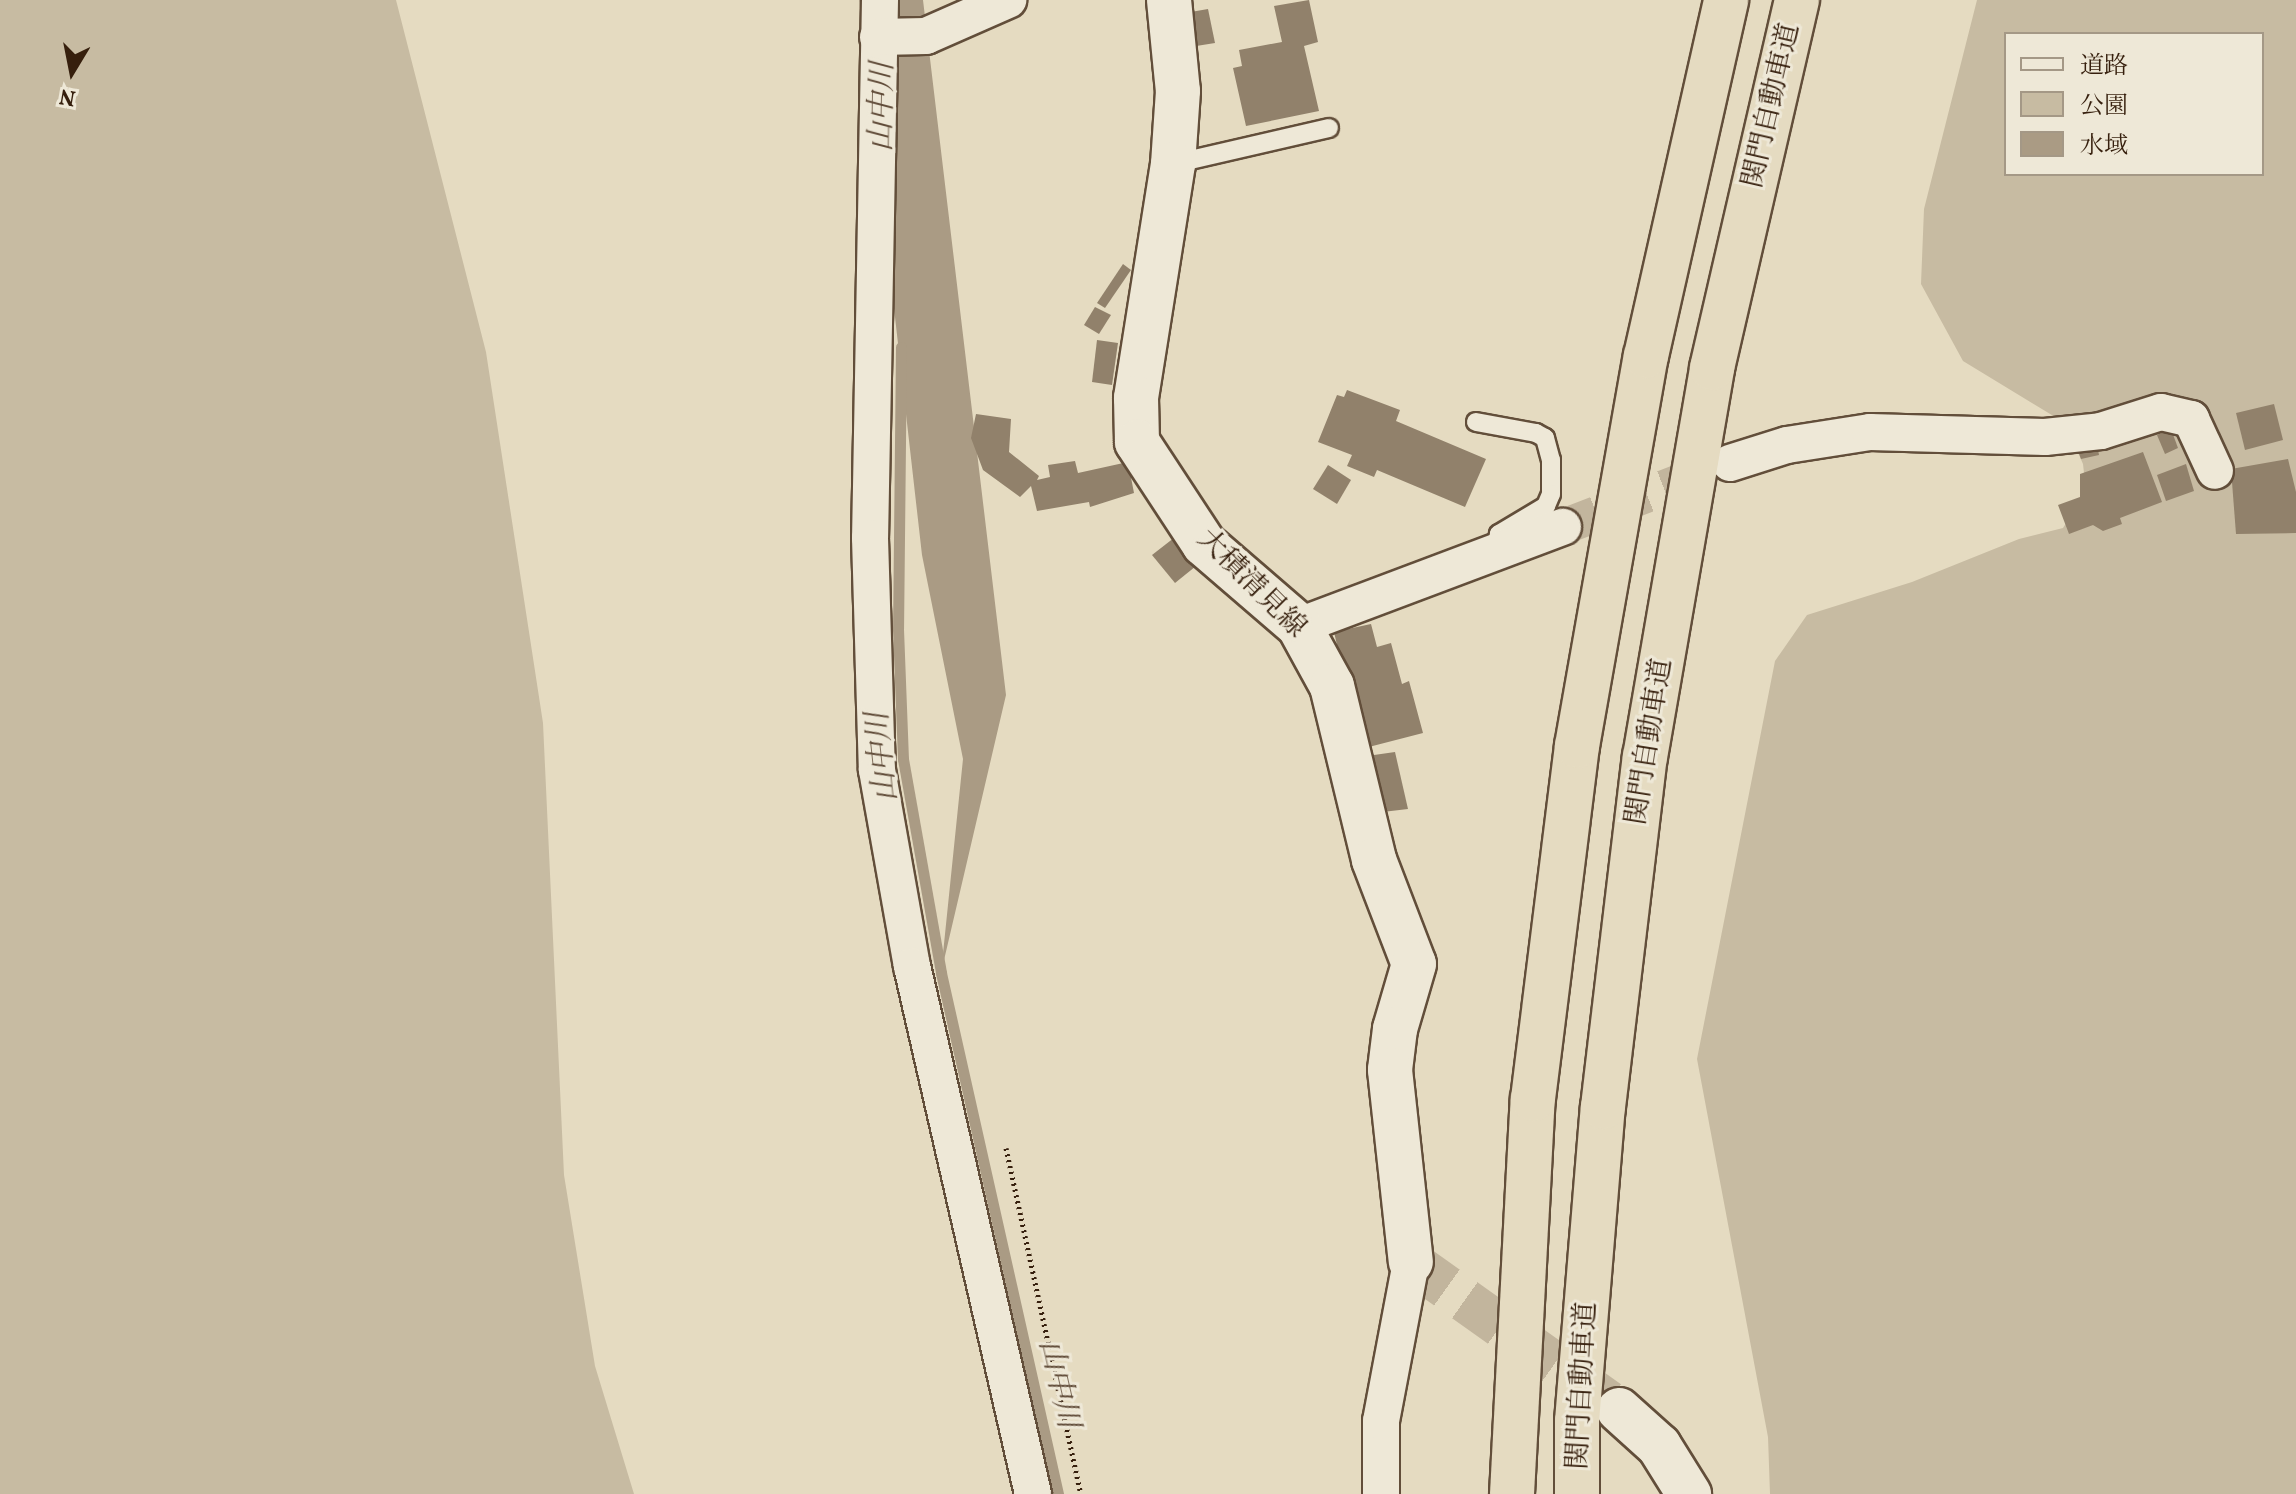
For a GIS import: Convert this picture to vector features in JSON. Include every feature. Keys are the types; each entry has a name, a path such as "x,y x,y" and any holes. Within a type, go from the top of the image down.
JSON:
{"highway":[{"path":"1512,1494 1533,1099 1577,746 1646,356 1726,0"},
{"name":"関門自動車道","path":"1577,1494 1577,1421 1603,1107 1645,757 1712,368 1797,0"}],"main road":[{"name":"大積清見線","path":"1169,0 1178,91 1173,164 1136,398 1137,442 1204,544 1299,626 1332,686 1374,860 1414,964 1398,1016 1390,1070 1411,1262"},
{"path":"1619,1410 1659,1446 1689,1494"}],"street":[{"path":"880,0 884,37 870,538 877,770 912,966 1033,1494"},
{"path":"884,37 926,36 1008,0"},
{"path":"1730,463 1787,445 1870,432 2045,437 2101,431 2161,412 2191,419 2215,471"},
{"path":"1299,626 1563,527"},
{"path":"1381,1494 1381,1421 1411,1262"}],"lane":[{"path":"1173,164 1329,128"},
{"path":"1476,422 1536,433 1545,438 1551,460 1551,494 1546,506 1499,534 1496,552"}],"path":[{"path":"1006,1148 1081,1494"}],"green space":[{"path":"0,0 396,0 486,352 543,723 564,1175 595,1366 634,1494 0,1494"},
{"path":"1977,0 2296,0 2296,1494 1770,1494 1768,1437 1697,1059 1775,661 1807,615 1912,582 2019,539 2063,528 2086,491 2083,464 2065,423 1963,361 1921,284 1924,209"}],"water":[{"path":"859,0 923,0 1006,695 941,973 963,759 922,555"}],"building":[{"path":"1309,0 1318,42 1304,46 1319,111 1246,126 1233,68 1242,66 1239,50 1282,42 1274,6"},
{"path":"1208,9 1215,43 1190,47 1185,13"},
{"path":"1123,264 1131,270 1105,308 1097,303"},
{"path":"1095,307 1111,315 1099,334 1084,325"},
{"path":"1097,340 1118,343 1112,385 1092,382"},
{"path":"1347,390 1400,410 1396,421 1486,459 1465,507 1377,470 1374,477 1347,466 1352,455 1318,442 1337,395 1344,397"},
{"path":"2274,404 2283,440 2245,450 2236,413"},
{"path":"976,414 1011,419 1009,452 1039,476 1037,480 1050,477 1048,465 1075,461 1078,473 1128,462 1134,493 1090,507 1089,502 1037,511 1031,486 1020,497 983,470 971,438"},
{"path":"2171,429 2178,448 2165,454 2157,435"},
{"path":"2097,444 2099,455 2081,459 2077,448"},
{"path":"2143,452 2162,502 2120,518 2122,524 2103,531 2093,525 2069,534 2058,505 2080,497 2080,474"},
{"path":"2288,459 2296,492 2296,533 2236,534 2231,469"},
{"path":"2186,464 2194,491 2166,501 2157,475"},
{"path":"1328,465 1351,480 1337,504 1313,489"},
{"path":"1179,534 1201,562 1175,583 1152,555"},
{"path":"1371,624 1377,647 1391,643 1402,684 1409,681 1423,733 1361,749 1334,632"},
{"path":"1395,752 1408,809 1374,813 1367,756"}],"waterway":[{"name":"山中川","path":"901,347 898,629 903,759 941,973 1058,1494"}],"tunnel":[{"path":"1563,527 1713,469"},
{"path":"1411,1262 1608,1402"}]}
